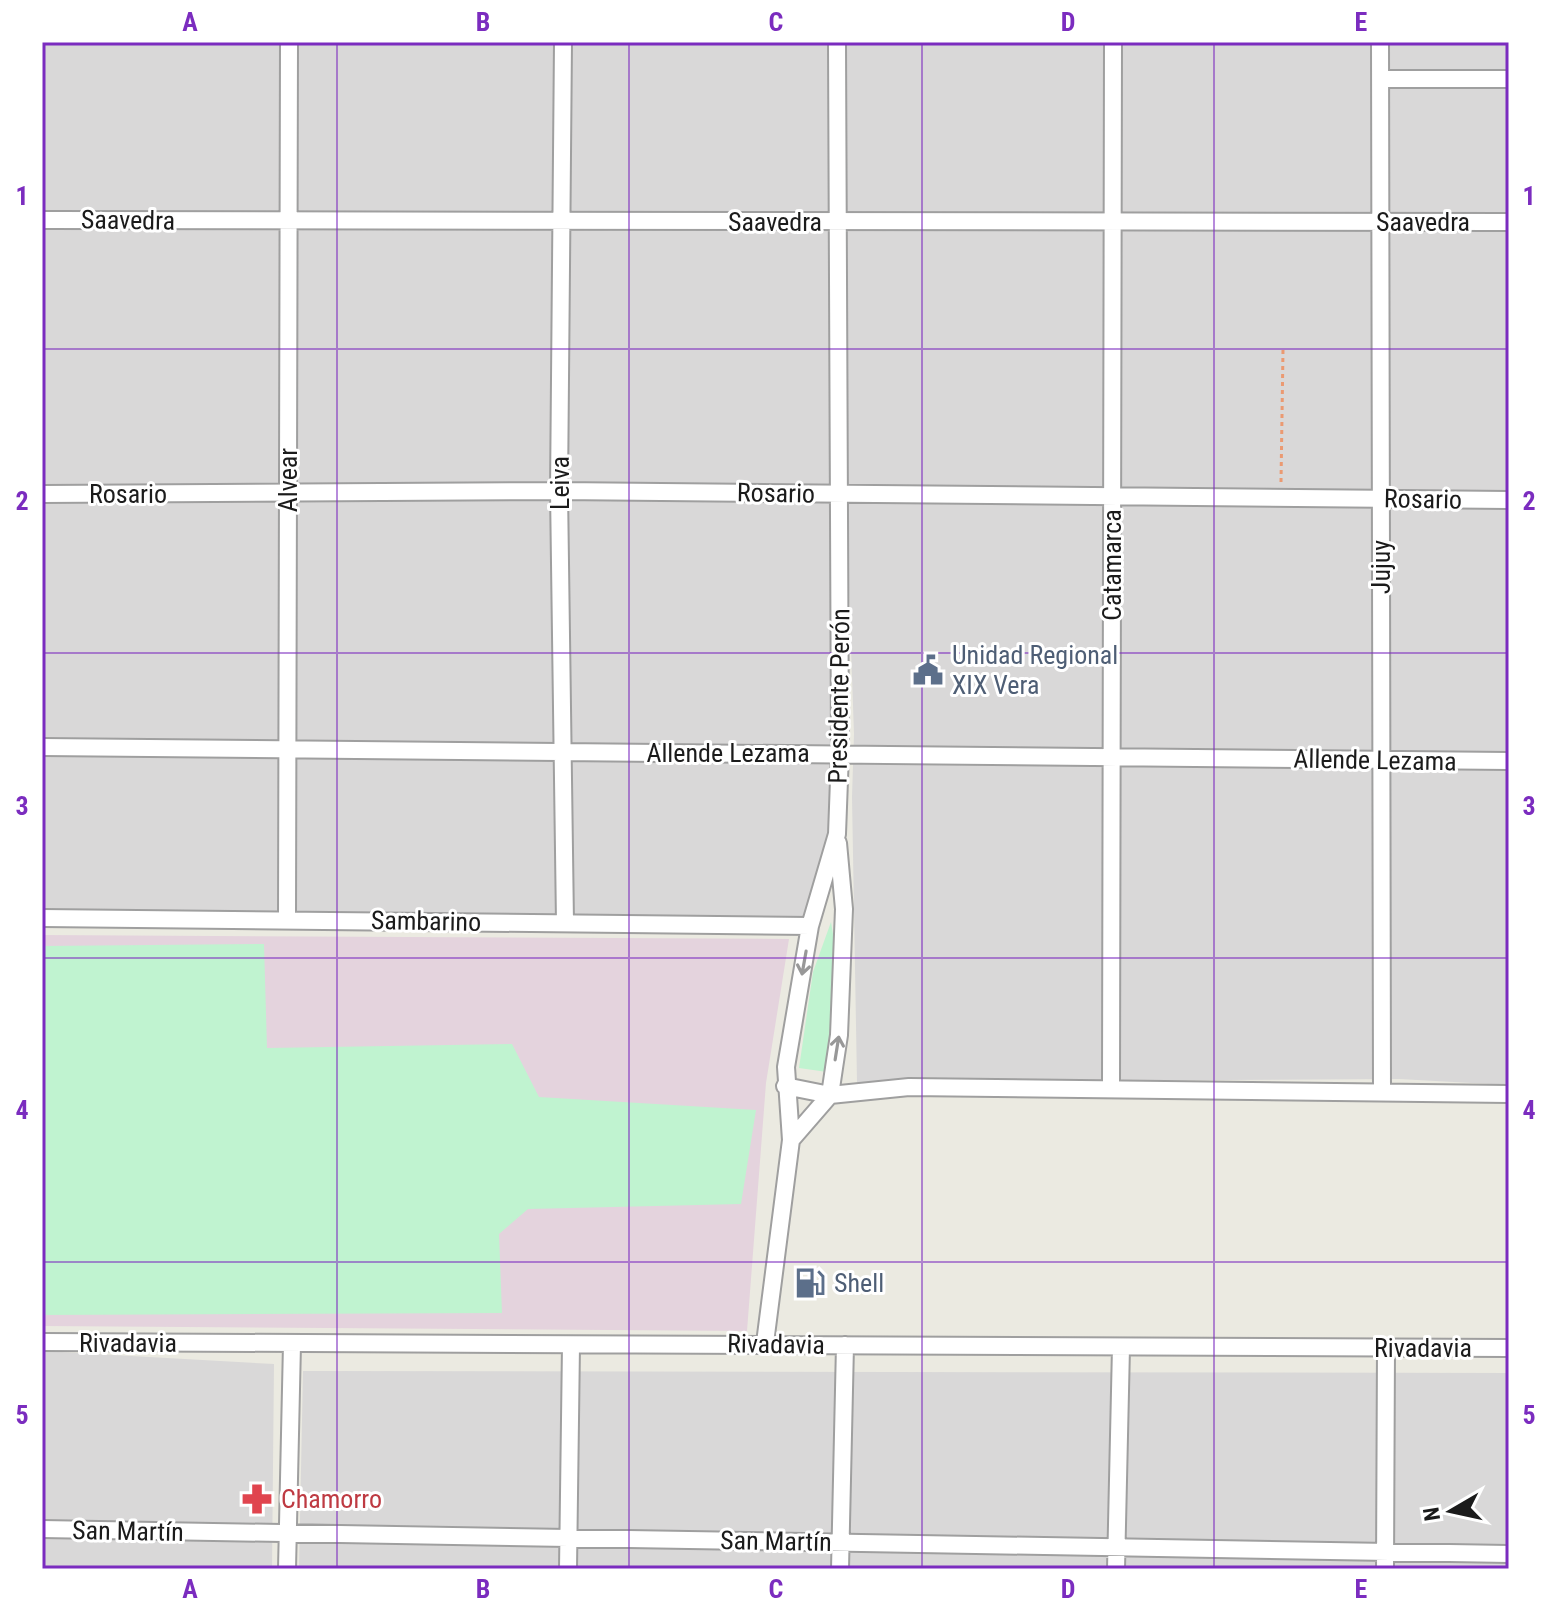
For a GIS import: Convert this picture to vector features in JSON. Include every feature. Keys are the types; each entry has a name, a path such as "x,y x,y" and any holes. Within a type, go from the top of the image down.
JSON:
{"street":[{"name":"Alvear","path":"287,918 289,42"},
{"name":"Leiva","path":"563,42 559,491 565,923"},
{"name":"Presidente Perón","path":"765,1343 791,1140 785,1086 810,926 837,834 840,494 837,42"},
{"name":"Catamarca","path":"1111,1087 1113,42"},
{"name":"Jujuy","path":"1380,42 1382,1092"},
{"path":"1381,79 1509,79"},
{"name":"Saavedra","path":"42,220 1509,222"},
{"name":"Rosario","path":"42,494 559,491 1509,500"},
{"name":"Allende Lezama","path":"42,747 1509,761"},
{"path":"791,1140 830,1095 839,1035 844,909 837,834"},
{"name":"Sambarino","path":"42,918 287,918 810,926"},
{"path":"785,1086 830,1095 909,1087 1509,1094"},
{"name":"Rivadavia","path":"42,1342 1509,1348"},
{"path":"287,1569 292,1344"},
{"path":"568,1569 571,1345"},
{"path":"840,1569 845,1345"},
{"path":"1116,1569 1121,1347"},
{"path":"1385,1561 1386,1348"},
{"name":"San Martín","path":"42,1529 1116,1546 1385,1561 1509,1554"}],"path":[{"path":"1281,498 1283,350"}],"shaded area":[{"path":"42,42 830,42 834,744 830,825 804,917 42,909"},
{"path":"843,42 1509,42 1509,1085 1399,1079 857,1082 852,797 854,734 846,504"},
{"path":"42,935 789,939 766,1083 747,1331 42,1326"},
{"path":"42,1351 274,1364 272,1569 42,1569"},
{"path":"303,1371 1509,1373 1509,1569 299,1569"}],"green space":[{"path":"831,922 837,958 827,1072 799,1068 813,972"},
{"path":"264,944 267,1048 512,1044 539,1097 756,1110 741,1204 528,1209 499,1234 502,1313 42,1315 44,946"}],"place":[{"name":"Unidad Regional XIX Vera","path":"928,670"},
{"name":"Shell","path":"810,1283"},
{"name":"Chamorro","path":"257,1499"}]}
